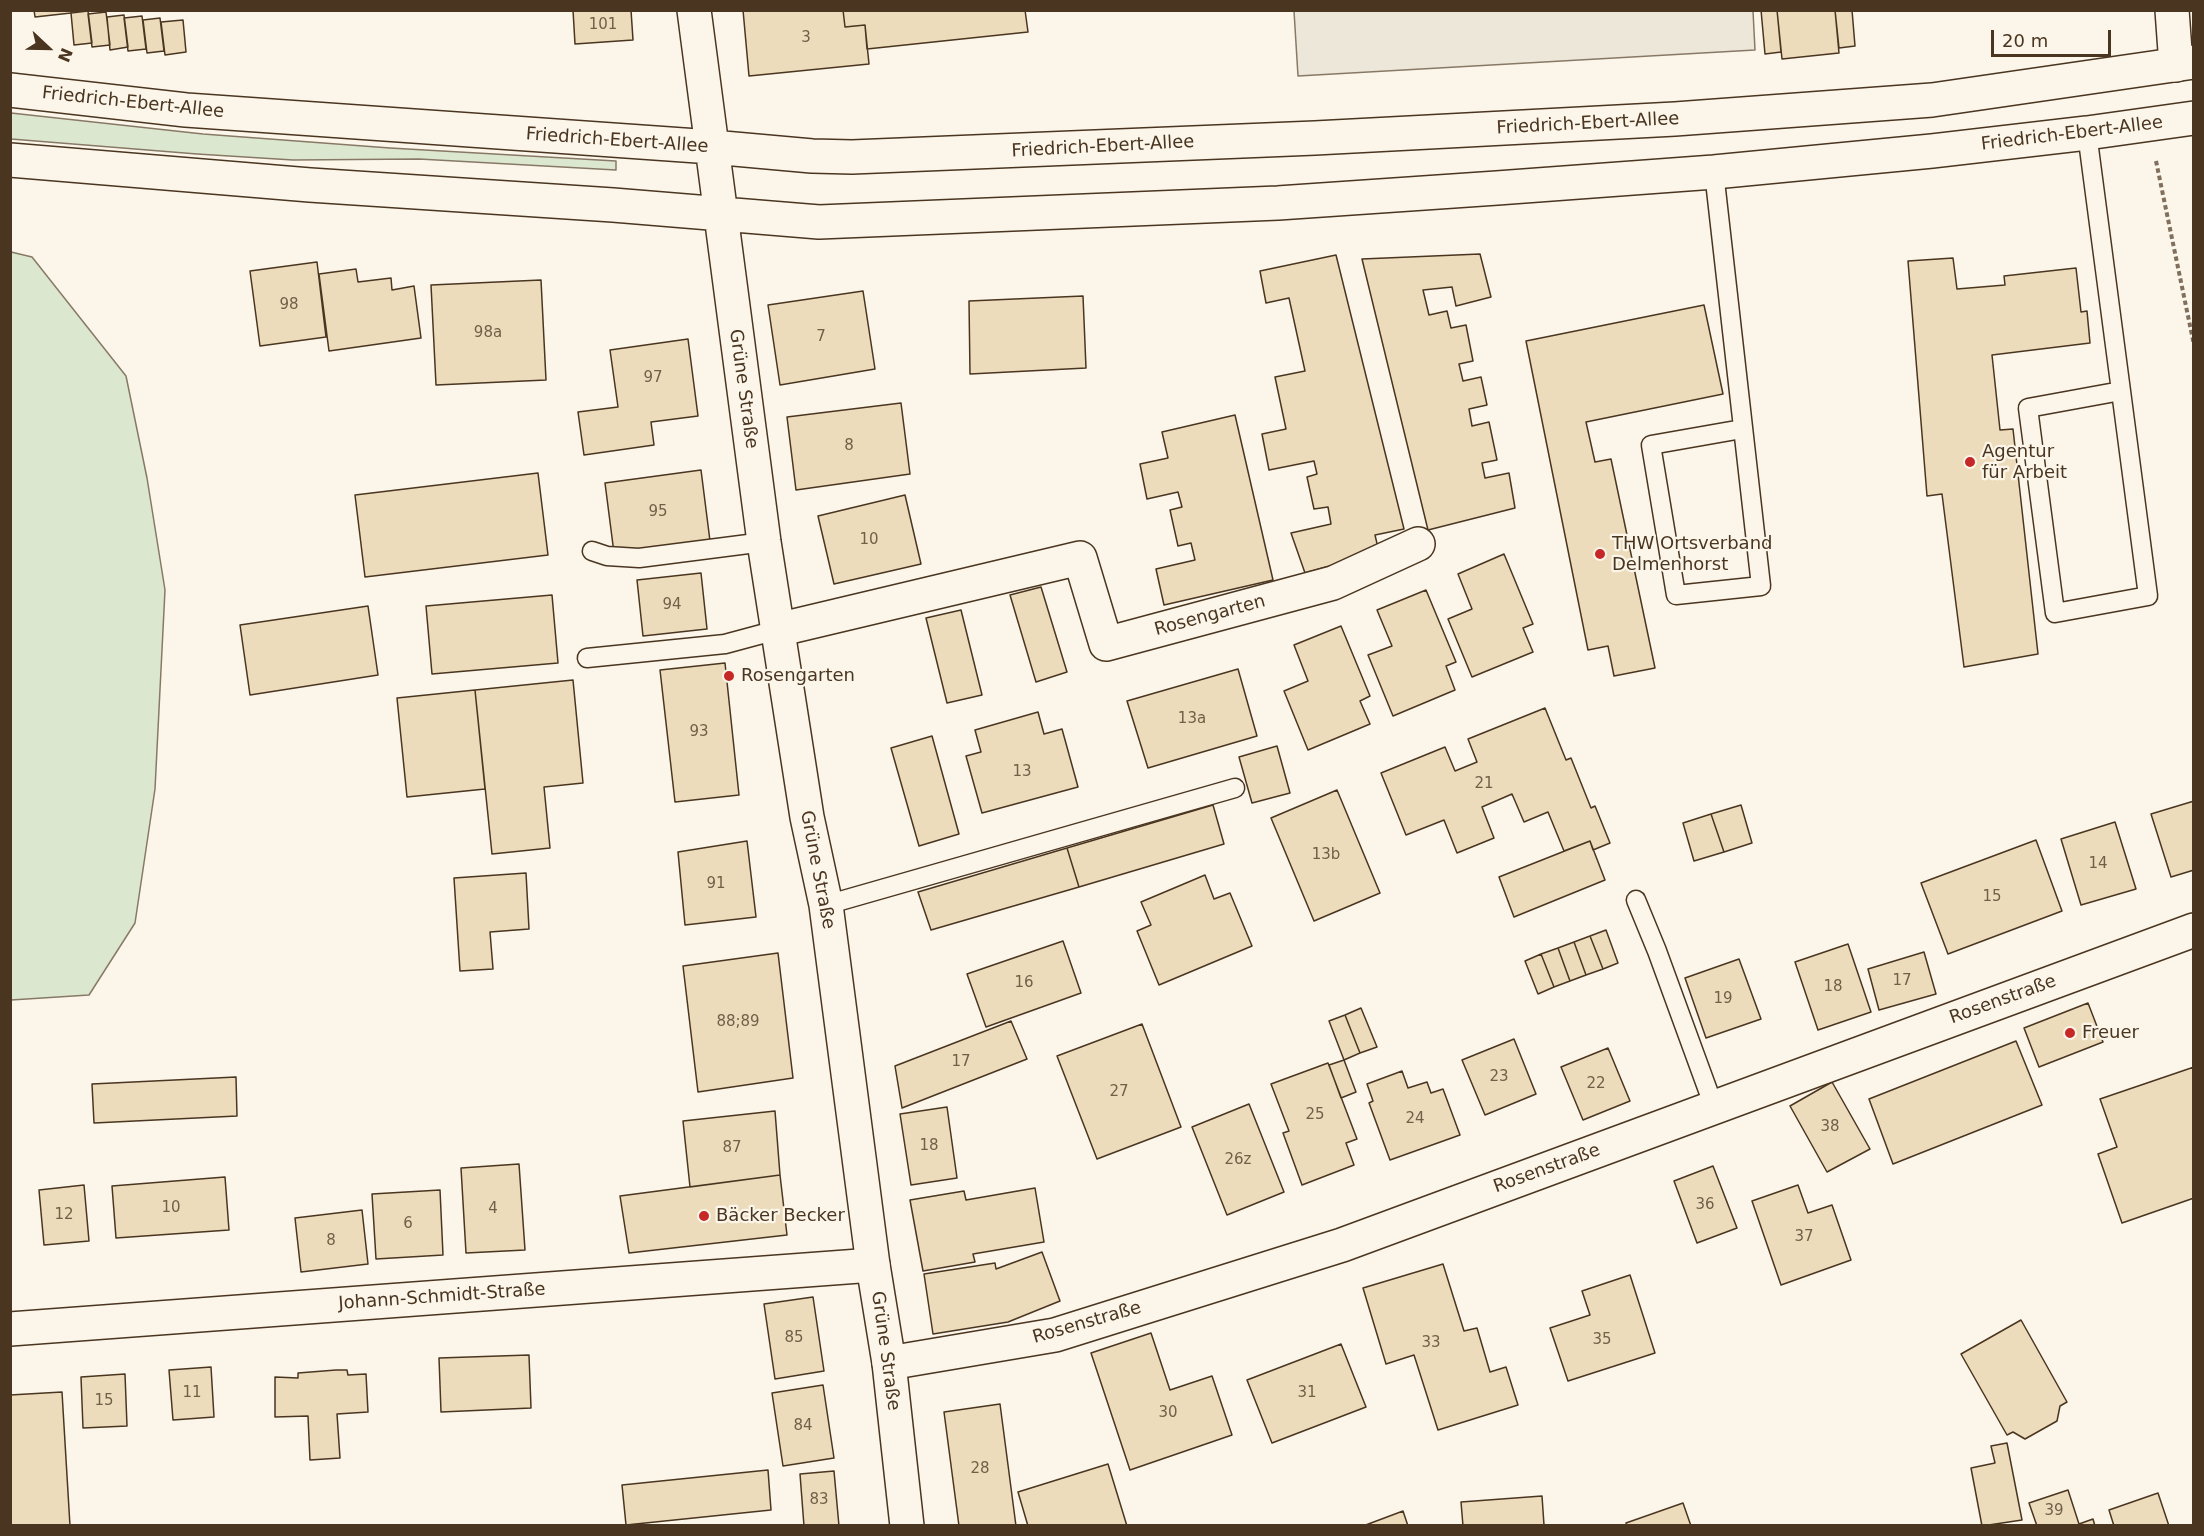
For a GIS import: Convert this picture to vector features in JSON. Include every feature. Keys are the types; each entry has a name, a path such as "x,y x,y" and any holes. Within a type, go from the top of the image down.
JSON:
{"main road":[{"name":"Grüne Straße","path":"694,10 764,542 807,817 826,905 873,1265 889,1363 907,1526"},
{"path":"2172,10 2185,63"},
{"name":"Friedrich-Ebert-Allee","path":"10,90 186,110 812,156 852,157 1526,128 1932,100 2185,63"},
{"name":"Friedrich-Ebert-Allee","path":"10,160 286,183 602,204 819,222 1278,202 1714,172 2087,133 2193,118"},
{"name":"Rosengarten","path":"777,630 1080,558 1106,644 1333,583 1418,544"},
{"name":"Rosenstraße","path":"889,1363 1055,1335 1342,1245 2193,930"},
{"name":"Johann-Schmidt-Straße","path":"10,1329 873,1265"}],"lane":[{"path":"2087,133 2121,391 2148,596 2055,613 2028,408 2121,391"},
{"path":"1714,172 1761,586 1676,595 1651,445 1742,429"},
{"path":"592,551 608,556 639,558 764,542"},
{"path":"587,658 725,644 777,630"},
{"path":"826,905 1235,788"},
{"path":"1636,900 1714,1107"}],"path":[{"path":"2149,125 2193,345"}],"green space":[{"path":"11,113 203,134 616,161 616,170 419,159 293,160 11,139"},
{"path":"11,252 32,257 126,376 147,478 165,590 155,789 135,923 89,995 11,1000"}],"shaded area":[{"path":"1294,11 1753,11 1755,50 1298,76"}],"building":[{"path":"34,10 71,10 71,13 35,17"},
{"path":"573,10 631,10 633,40 575,44"},
{"path":"743,10 843,10 845,27 865,25 869,64 749,76"},
{"path":"843,10 1025,10 1028,32 867,49 865,25 845,27"},
{"path":"1761,10 1777,10 1781,52 1765,54"},
{"path":"1777,10 1835,10 1839,53 1782,59"},
{"path":"1835,10 1852,10 1855,46 1839,48"},
{"path":"88,11 92,43 74,45 71,13"},
{"path":"106,12 110,45 92,47 88,14"},
{"path":"124,15 128,47 110,50 107,17"},
{"path":"142,16 146,49 128,51 124,18"},
{"path":"160,18 164,51 147,53 143,20"},
{"path":"183,20 186,52 165,55 161,22"},
{"path":"1480,254 1491,297 1456,306 1452,287 1423,290 1429,315 1447,311 1451,328 1466,325 1473,361 1459,364 1463,381 1481,377 1487,405 1469,409 1472,426 1489,422 1497,460 1482,463 1485,478 1509,473 1515,508 1428,530 1362,259"},
{"path":"1336,255 1404,529 1375,535 1379,552 1305,573 1291,533 1331,524 1328,507 1314,509 1307,477 1317,474 1314,461 1269,470 1262,434 1286,429 1275,377 1305,371 1289,298 1266,303 1260,271"},
{"name":"Agentur für Arbeit","path":"1953,258 1957,289 2005,285 2004,276 2076,268 2081,312 2087,311 2090,343 1992,355 2000,430 2013,429 2038,654 1964,667 1942,494 1927,496 1908,261"},
{"path":"317,262 326,337 260,346 250,271"},
{"path":"356,269 358,282 391,278 392,290 414,286 421,338 329,351 319,274"},
{"path":"541,280 546,380 436,385 431,285"},
{"path":"863,291 875,369 780,385 768,305"},
{"path":"1083,296 1086,368 970,374 969,301"},
{"name":"THW Ortsverband Delmenhorst","path":"1704,305 1723,394 1586,422 1595,462 1611,459 1655,668 1614,676 1608,646 1588,650 1526,341"},
{"path":"688,339 698,416 651,422 654,445 584,455 578,412 618,407 610,350"},
{"path":"901,403 910,474 796,490 787,417"},
{"path":"1235,415 1273,580 1164,605 1156,569 1195,560 1191,543 1178,546 1170,510 1182,507 1178,492 1147,499 1140,464 1168,458 1162,432"},
{"path":"701,470 710,541 614,553 605,483"},
{"path":"538,473 548,555 365,577 355,495"},
{"path":"905,495 921,564 834,584 818,516"},
{"path":"1504,554 1533,624 1523,628 1533,652 1472,677 1448,619 1472,609 1458,574"},
{"path":"701,573 707,629 643,636 637,580"},
{"path":"1041,587 1067,672 1036,682 1010,595"},
{"path":"1426,590 1456,662 1446,666 1455,690 1393,716 1368,655 1392,646 1377,610"},
{"path":"552,595 558,663 432,674 426,606"},
{"path":"368,606 378,675 250,695 240,625"},
{"path":"961,610 982,695 947,703 926,618"},
{"path":"1341,626 1370,696 1360,701 1370,724 1308,750 1284,691 1308,681 1294,645"},
{"path":"725,663 739,795 675,802 660,670"},
{"path":"1238,669 1257,736 1148,768 1127,701"},
{"path":"573,680 583,783 544,787 550,848 492,854 475,690"},
{"path":"475,690 485,789 407,797 397,698"},
{"path":"1545,708 1566,760 1571,758 1591,808 1595,806 1610,843 1593,850 1590,841 1564,851 1548,812 1524,822 1512,794 1482,807 1494,838 1457,853 1444,820 1406,835 1381,773 1445,747 1455,771 1477,762 1468,739"},
{"path":"1038,712 1044,734 1062,729 1078,787 982,813 966,756 981,752 975,730"},
{"path":"932,736 959,834 919,846 891,748"},
{"path":"1277,746 1290,793 1252,803 1239,757"},
{"path":"1337,790 1380,893 1314,921 1271,818"},
{"path":"2194,801 2194,870 2171,877 2151,814"},
{"path":"1213,805 1224,844 1079,887 1067,848"},
{"path":"1741,805 1752,843 1724,852 1711,814"},
{"path":"1711,814 1724,852 1694,861 1683,823"},
{"path":"2115,822 2136,889 2081,905 2061,839"},
{"path":"2036,840 2062,911 1948,954 1921,883"},
{"path":"747,841 756,917 685,925 678,852"},
{"path":"1590,841 1605,880 1514,917 1499,877"},
{"path":"1067,848 1079,887 931,930 918,892"},
{"path":"526,873 529,929 490,932 493,969 460,971 454,878"},
{"path":"1205,875 1214,899 1230,893 1252,946 1159,985 1137,931 1151,925 1141,902"},
{"path":"1606,930 1618,963 1603,969 1590,936"},
{"path":"1590,936 1603,969 1586,975 1574,942"},
{"path":"1063,941 1081,993 986,1027 967,974"},
{"path":"1574,942 1586,975 1570,981 1558,948"},
{"path":"1848,944 1871,1012 1818,1030 1795,962"},
{"path":"1558,948 1570,981 1554,987 1541,954"},
{"path":"1924,952 1936,994 1879,1010 1868,969"},
{"path":"778,953 793,1078 698,1092 683,966"},
{"path":"1541,954 1554,987 1538,994 1525,961"},
{"path":"1739,959 1761,1019 1706,1038 1685,978"},
{"path":"2088,1003 2103,1042 2039,1067 2024,1028"},
{"path":"1361,1008 1377,1047 1360,1053 1345,1015"},
{"path":"1345,1015 1360,1053 1344,1060 1329,1021"},
{"path":"1011,1021 1027,1059 902,1108 895,1066"},
{"path":"1142,1024 1181,1127 1097,1159 1057,1056"},
{"path":"1514,1039 1536,1094 1485,1115 1462,1060"},
{"path":"2016,1041 2042,1105 1893,1164 1869,1099"},
{"path":"1608,1048 1630,1101 1583,1120 1561,1067"},
{"path":"1344,1060 1356,1092 1341,1098 1329,1065"},
{"path":"1328,1063 1357,1139 1346,1143 1354,1165 1302,1185 1283,1133 1289,1131 1271,1084"},
{"path":"2194,1067 2194,1198 2122,1223 2098,1154 2117,1147 2100,1099"},
{"path":"1402,1071 1408,1088 1427,1082 1431,1093 1443,1089 1460,1135 1390,1160 1369,1103 1373,1101 1367,1084"},
{"path":"236,1077 237,1116 94,1123 92,1084"},
{"path":"1832,1082 1870,1149 1827,1172 1790,1106"},
{"path":"1249,1104 1284,1192 1227,1215 1192,1127"},
{"path":"947,1107 957,1178 911,1185 900,1114"},
{"path":"775,1111 780,1175 690,1187 683,1121"},
{"path":"519,1164 525,1250 466,1253 461,1168"},
{"path":"1713,1166 1737,1228 1697,1243 1674,1181"},
{"name":"Bäcker Becker","path":"780,1175 787,1235 629,1253 620,1196"},
{"path":"225,1177 229,1230 116,1238 112,1186"},
{"path":"84,1185 89,1241 44,1245 39,1190"},
{"path":"1798,1185 1808,1213 1832,1205 1851,1260 1781,1285 1752,1201"},
{"path":"1035,1188 1044,1242 973,1254 975,1262 923,1271 910,1200 964,1191 966,1200"},
{"path":"440,1190 443,1255 376,1259 372,1194"},
{"path":"362,1210 368,1264 301,1272 295,1218"},
{"path":"1042,1252 1060,1301 1008,1322 933,1334 924,1274 995,1263 996,1269"},
{"path":"1443,1264 1464,1331 1477,1328 1490,1372 1506,1367 1518,1405 1438,1430 1414,1355 1386,1364 1363,1288"},
{"path":"1630,1275 1655,1353 1568,1381 1550,1328 1590,1315 1582,1291"},
{"path":"813,1297 824,1371 775,1379 764,1304"},
{"path":"2021,1320 2067,1402 2060,1406 2057,1421 2025,1439 2013,1432 2007,1435 1961,1354"},
{"path":"1151,1333 1170,1390 1212,1376 1232,1435 1130,1470 1091,1353"},
{"path":"1341,1344 1366,1407 1272,1443 1247,1380"},
{"path":"529,1355 531,1408 441,1412 439,1358"},
{"path":"211,1367 214,1417 173,1420 169,1370"},
{"path":"347,1370 348,1375 366,1374 368,1412 337,1414 340,1458 310,1460 308,1416 275,1417 275,1377 298,1378 298,1373"},
{"path":"125,1374 127,1426 83,1428 81,1377"},
{"path":"823,1385 834,1458 783,1466 772,1393"},
{"path":"62,1392 70,1526 10,1526 10,1395"},
{"path":"1000,1404 1016,1526 959,1526 944,1412"},
{"path":"2007,1443 2022,1520 1982,1526 1971,1468 1995,1463 1991,1446"},
{"path":"1108,1464 1127,1526 1028,1526 1018,1492"},
{"path":"768,1470 771,1510 626,1525 622,1485"},
{"path":"834,1471 839,1526 804,1526 800,1474"},
{"path":"2068,1490 2079,1524 2093,1519 2095,1526 2037,1526 2029,1503"},
{"path":"2158,1493 2169,1526 2114,1526 2109,1510"},
{"path":"1542,1496 1544,1525 1463,1526 1461,1502"},
{"path":"1683,1503 1691,1526 1627,1526 1626,1523"},
{"path":"1403,1511 1408,1526 1363,1526"}],"place":[{"name":"Agentur für Arbeit","path":"1970,462"},
{"name":"THW Ortsverband Delmenhorst","path":"1600,554"},
{"name":"Rosengarten","path":"729,676"},
{"name":"Freuer","path":"2070,1033"},
{"name":"Bäcker Becker","path":"704,1216"}]}
